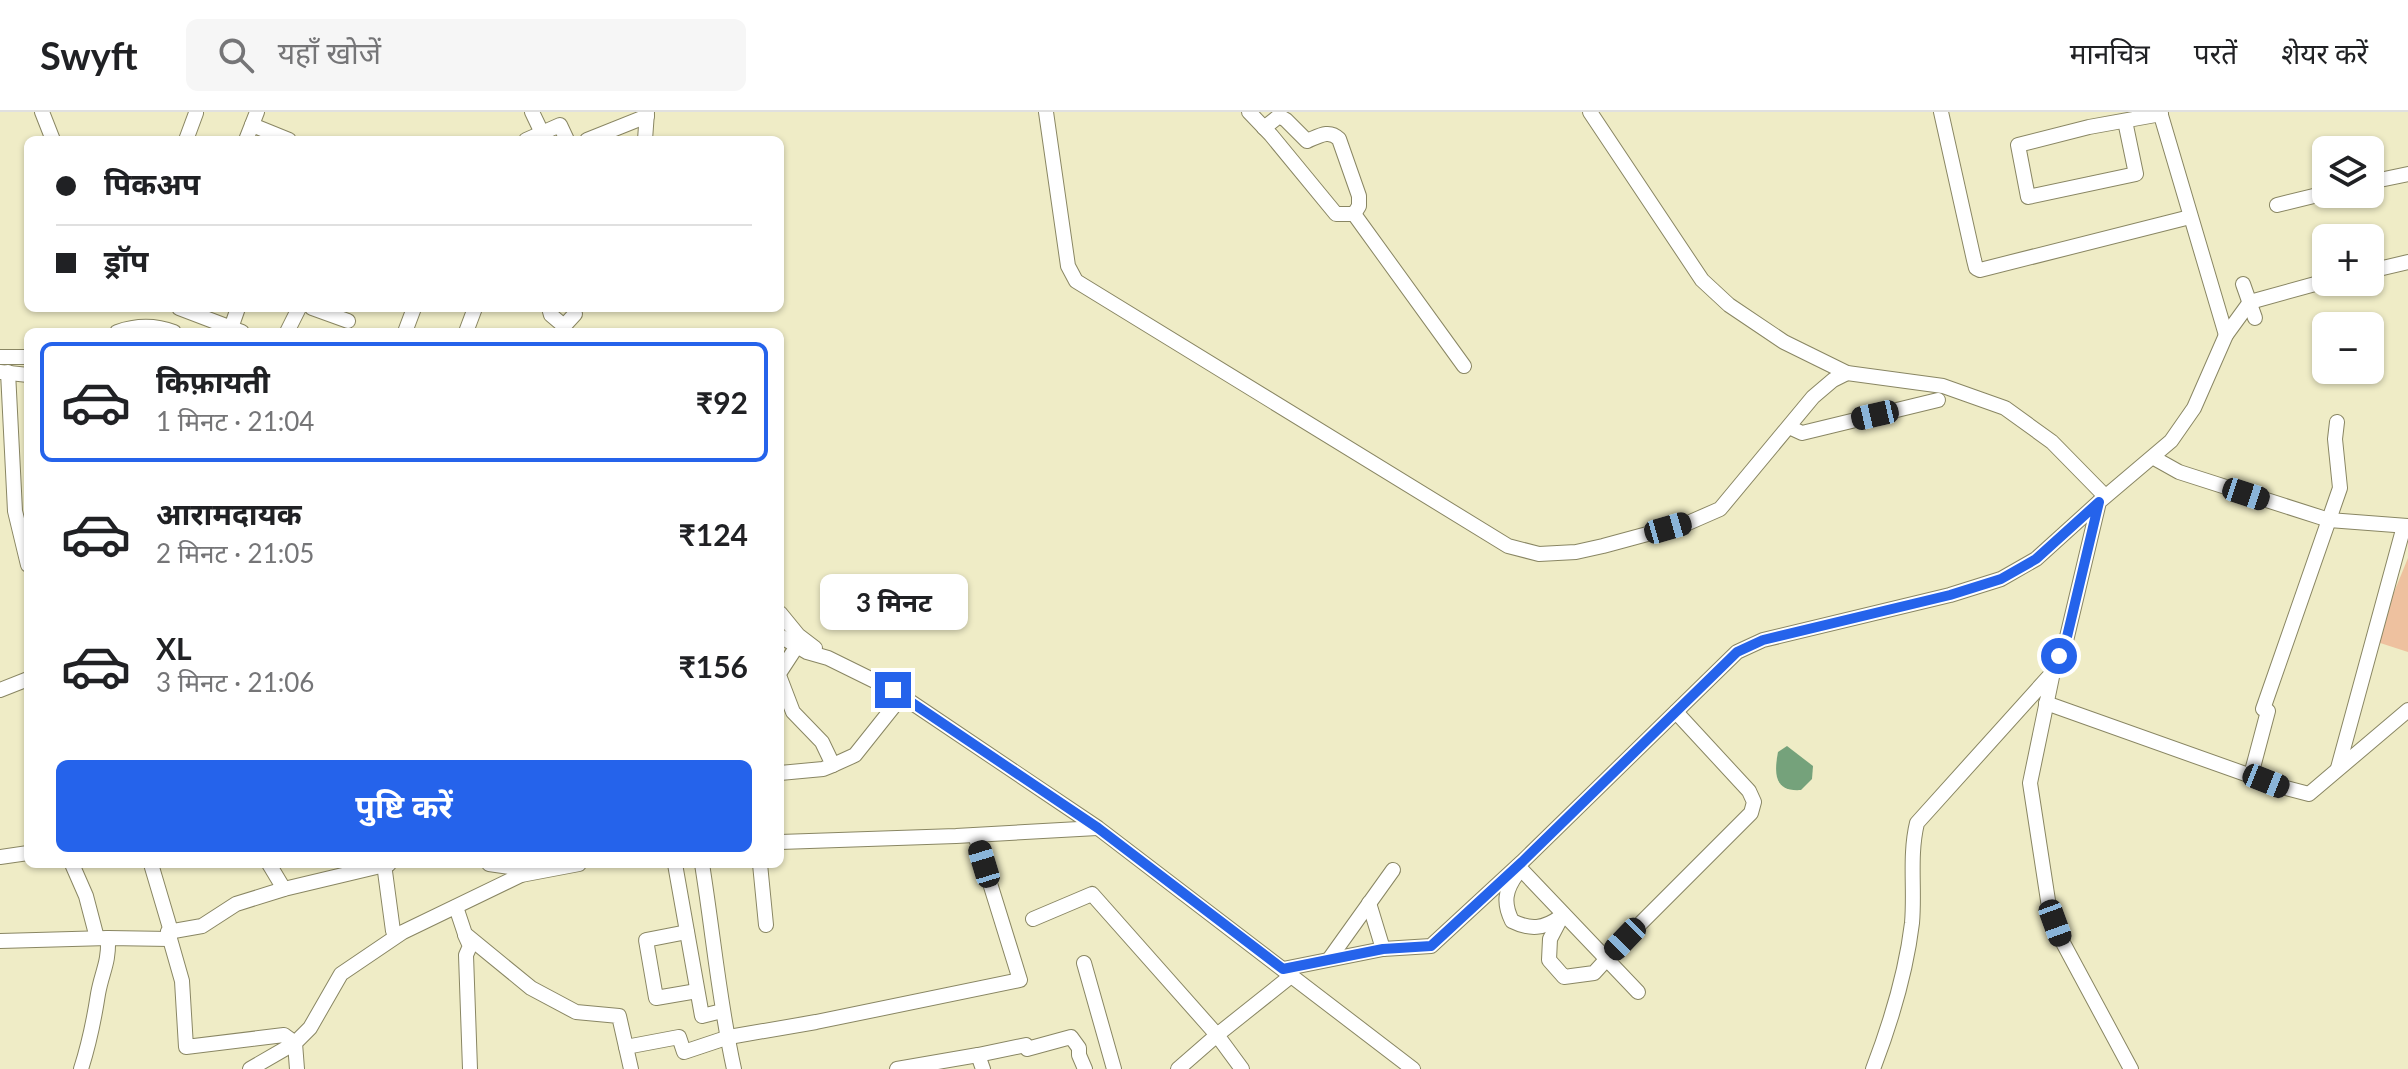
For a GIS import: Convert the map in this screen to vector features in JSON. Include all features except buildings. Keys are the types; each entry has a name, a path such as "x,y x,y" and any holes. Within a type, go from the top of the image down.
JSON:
{"street":[{"path":"42,112 51,136"},
{"path":"532,112 542,133"},
{"path":"1046,112 1068,266 1076,281 1508,546 1539,554 1576,552 1708,515 1730,500 1824,386 1847,373"},
{"path":"1249,112 1336,214 1354,214"},
{"path":"1590,112 1702,280 1729,305 1812,357 1847,373 1943,386 2005,408 2052,442 2102,499"},
{"path":"1941,112 1974,260 1976,268 1980,270 2190,217"},
{"path":"187,136 196,113"},
{"path":"2125,121 2136,174 2028,197 2018,145 2089,127 2161,113 2226,335"},
{"path":"593,136 619,118 647,114 645,136"},
{"path":"1264,128 1279,116 1307,141 1328,133 1334,134 1339,139 1359,196 1359,206 1354,214"},
{"path":"255,118 283,136"},
{"path":"535,136 560,125 565,136"},
{"path":"2384,179 2408,174"},
{"path":"2277,205 2312,196"},
{"path":"1354,214 1464,366"},
{"path":"2384,268 2408,262"},
{"path":"2243,284 2255,318"},
{"path":"1178,1069 1287,972 1330,958 1383,949 1431,946 1519,868 1723,664 1750,645 1950,595 2001,579 2036,559 2171,441 2194,408 2226,335 2250,302 2312,285"},
{"path":"190,312 231,328"},
{"path":"323,312 348,321"},
{"path":"550,312 551,315 574,321"},
{"path":"128,328 164,328"},
{"path":"0,357 24,357"},
{"path":"24,374 4,372 15,511 24,548"},
{"path":"1789,427 1802,433 1938,400"},
{"path":"2251,775 2266,710 2340,488 2335,439 2337,422"},
{"path":"2154,458 2179,472 2329,520 2406,526 2337,768"},
{"path":"2102,499 2066,641 2053,672 2030,783 2049,907 2061,939 2131,1069"},
{"path":"784,618 798,635 828,658"},
{"path":"784,638 902,696 1098,828 1413,1069"},
{"path":"784,668 797,646"},
{"path":"1875,1068 1893,1017 1912,923 1913,840 1917,823 2053,672"},
{"path":"0,690 24,681"},
{"path":"784,686 793,712 822,742 833,765"},
{"path":"784,773 823,769 855,755 902,696"},
{"path":"2046,703 2309,794 2408,710"},
{"path":"1563,914 1550,939 1549,960 1564,977 1594,973 1738,828 1754,808 1749,791 1676,712"},
{"path":"784,842 1098,828"},
{"path":"684,1052 729,1037 1020,980 975,835"},
{"path":"0,857 24,854"},
{"path":"74,868 109,960 81,1069"},
{"path":"152,868 182,981 186,1047 284,1035 295,1043 297,1069"},
{"path":"271,868 284,889"},
{"path":"0,941 169,936 202,926 236,904 370,868"},
{"path":"386,868 393,931"},
{"path":"511,868 521,875"},
{"path":"250,1069 295,1043 310,1028 341,974 403,932 521,875 558,868"},
{"path":"676,868 702,1016 722,1011"},
{"path":"703,868 722,988 722,1011 734,1069"},
{"path":"760,868 766,925"},
{"path":"1519,868 1638,992"},
{"path":"1519,868 1505,898 1512,921 1533,928 1547,926 1563,914"},
{"path":"1330,958 1393,870"},
{"path":"1033,919 1092,894 1217,1035 1242,1069"},
{"path":"1369,903 1383,949"},
{"path":"456,907 470,946 466,955 470,1069"},
{"path":"687,932 646,940 648,955 656,998 697,991"},
{"path":"465,934 531,988 552,1001 576,1012 619,1016 631,1069"},
{"path":"1084,963 1114,1069"},
{"path":"626,1047 679,1037 686,1069"},
{"path":"897,1069 980,1062 1071,1037 1079,1048 1085,1069"}],"shaded area":[{"path":"2408,558 2408,652 2374,641"},
{"path":"1787,746 1813,766 1812,779 1801,790 1785,788 1776,774 1778,752"}],"route":[{"path":"893,690 1098,828 1283,969 1383,949 1431,946 1522,862 1737,652 1763,640 1950,595 2001,579 2036,559 2099,502 2066,641 2059,656"}]}
